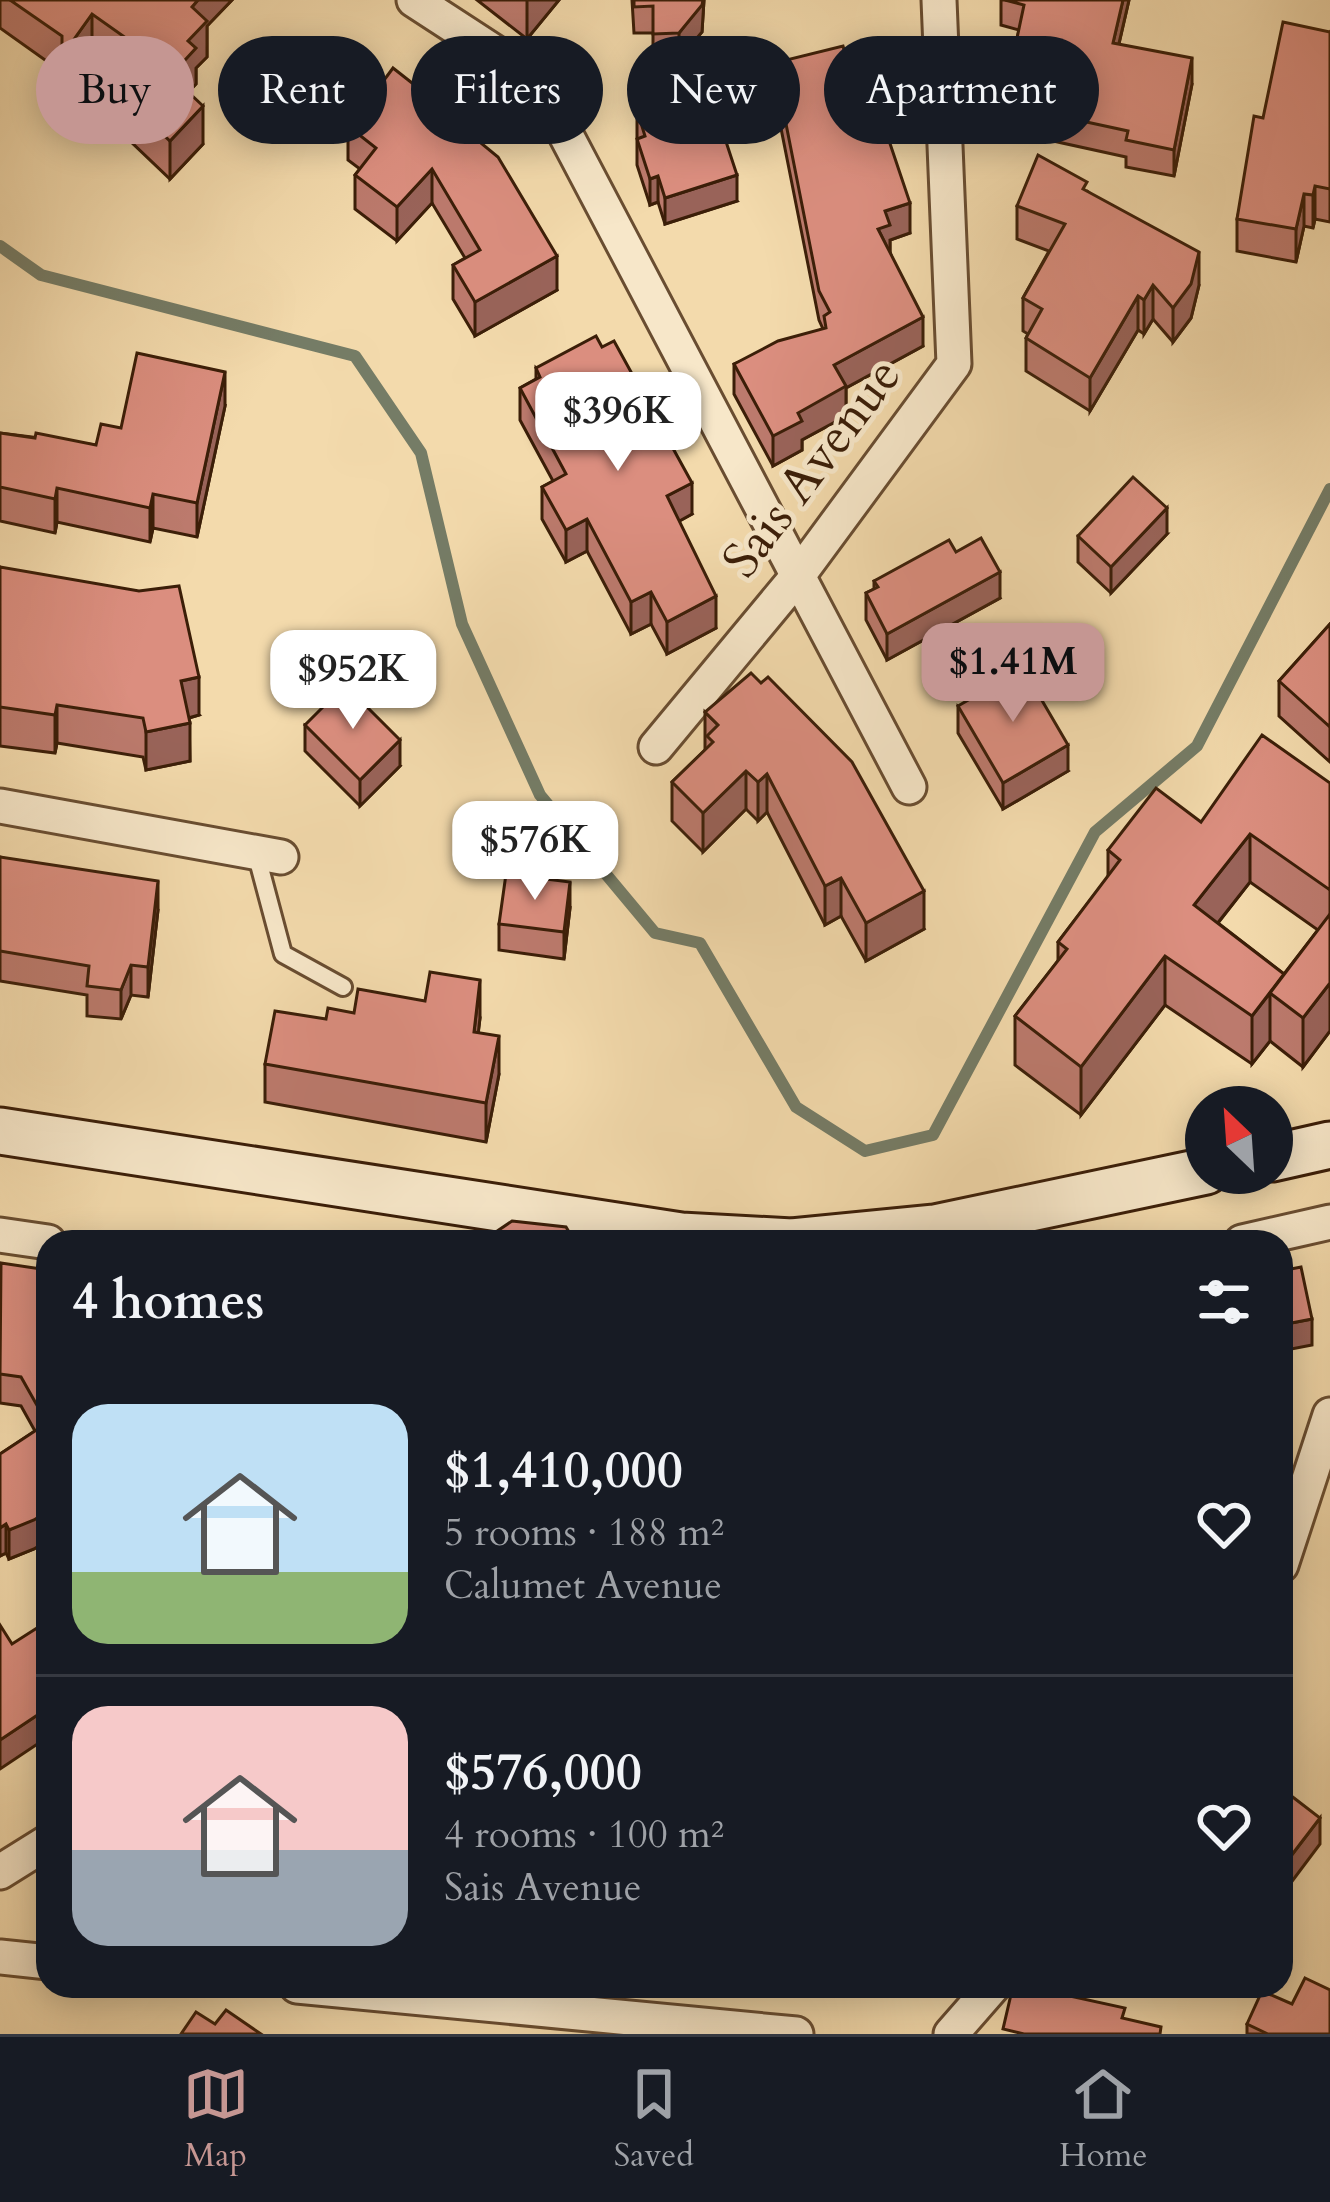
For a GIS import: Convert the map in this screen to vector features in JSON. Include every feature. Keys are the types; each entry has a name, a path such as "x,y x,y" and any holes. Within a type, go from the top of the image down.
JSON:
{"main road":[{"path":"0,1131 642,1230"},
{"path":"1293,1153 1330,1145"},
{"path":"915,1230 1185,1176"}],"street":[{"path":"414,0 537,80 909,787"},
{"name":"Sais Avenue","path":"656,747 797,577 954,364 939,0"},
{"path":"0,806 268,855"},
{"path":"1293,1230 1330,1222"},
{"path":"0,1235 36,1240"},
{"path":"1293,1528 1330,1415"},
{"path":"0,1872 36,1850"},
{"path":"0,1958 36,1961"},
{"path":"422,1998 796,2034"},
{"path":"951,2034 982,1998"}],"lane":[{"path":"268,855 283,954 343,987"}],"building":[{"path":"10,0 198,0 192,7 207,21 193,36 123,36 92,14 76,36 62,36"},
{"path":"634,0 703,0 679,33 653,34 653,6 634,7"},
{"path":"1005,0 1123,0 1113,43 1192,58 1174,150 1126,140 1128,131 1099,125 1099,36 1017,36 1024,5"},
{"path":"1283,22 1330,32 1330,189 1315,186 1313,195 1304,194 1296,229 1237,219 1254,116 1263,118"},
{"path":"824,51 824,144 890,144 910,203 885,211 890,225 878,229 923,317 834,365 846,386 798,413 802,421 773,436 734,364 778,341 826,328 824,316 830,312 819,291 790,144 800,144 800,57"},
{"path":"393,68 411,82 411,144 482,144 498,157 557,256 475,302 453,265 480,250 432,169 397,207 355,175 376,148 371,144 387,144 387,76"},
{"path":"639,144 727,144 737,175 665,198 658,176 650,179"},
{"path":"1038,155 1087,182 1083,189 1199,252 1191,284 1173,308 1153,285 1144,300 1138,296 1090,378 1026,338 1042,309 1023,298 1065,224 1017,206"},
{"path":"596,336 602,347 614,341 692,483 667,496 716,596 667,622 651,592 631,602 587,519 566,530 542,487 566,474 520,388 540,377 536,368"},
{"path":"137,353 225,372 197,503 153,494 150,508 57,488 55,499 0,487 0,433 35,438 36,433 96,445 101,424 121,428"},
{"path":"1133,477 1167,508 1111,567 1078,536"},
{"path":"981,538 1000,572 887,634 866,593 878,587 874,581 949,540 956,552"},
{"path":"0,567 139,591 179,586 199,677 181,681 190,723 146,732 143,718 57,705 55,715 0,707"},
{"path":"1330,624 1330,727 1279,681"},
{"path":"1023,668 1068,745 1003,783 958,706"},
{"path":"751,673 761,683 768,677 852,762 924,891 866,923 841,878 825,886 767,774 758,782 746,771 703,813 672,782 713,742 707,736 718,725 705,712"},
{"path":"345,685 400,740 360,780 305,725"},
{"path":"1262,735 1330,783 1330,890 1250,834 1194,905 1284,974 1252,1016 1165,956 1081,1067 1015,1016 1067,949 1058,942 1120,860 1108,850 1156,788 1201,822"},
{"path":"0,857 158,881 148,967 131,965 121,990 87,986 89,966 0,951"},
{"path":"506,874 570,882 564,932 499,924"},
{"path":"1330,914 1330,983 1303,1018 1270,993"},
{"path":"430,972 480,980 474,1032 499,1036 486,1103 265,1064 275,1011 326,1019 328,1008 354,1013 358,989 425,1001"},
{"path":"512,1221 568,1230 499,1230"},
{"path":"1,1263 36,1268 36,1404 21,1377 0,1374"},
{"path":"1301,1267 1312,1319 1293,1323 1293,1269"},
{"path":"36,1430 36,1519 9,1530 6,1524 0,1528 0,1454"},
{"path":"0,1625 12,1644 36,1629 36,1716 0,1740"},
{"path":"1293,1797 1320,1818 1293,1853"},
{"path":"1305,1978 1330,1990 1330,2034 1268,2034 1247,2024 1259,1998 1292,2004"},
{"path":"1010,1998 1079,1998 1125,2008 1122,2018 1161,2027 1160,2034 1024,2034 1003,2029"},
{"path":"226,2010 261,2034 181,2034 196,2012 215,2024"}],"waterway":[{"path":"0,246 41,275 355,356 421,453 462,624 540,795 655,933 700,943 796,1107 865,1151 933,1135 1095,832 1197,746 1330,489"}]}
